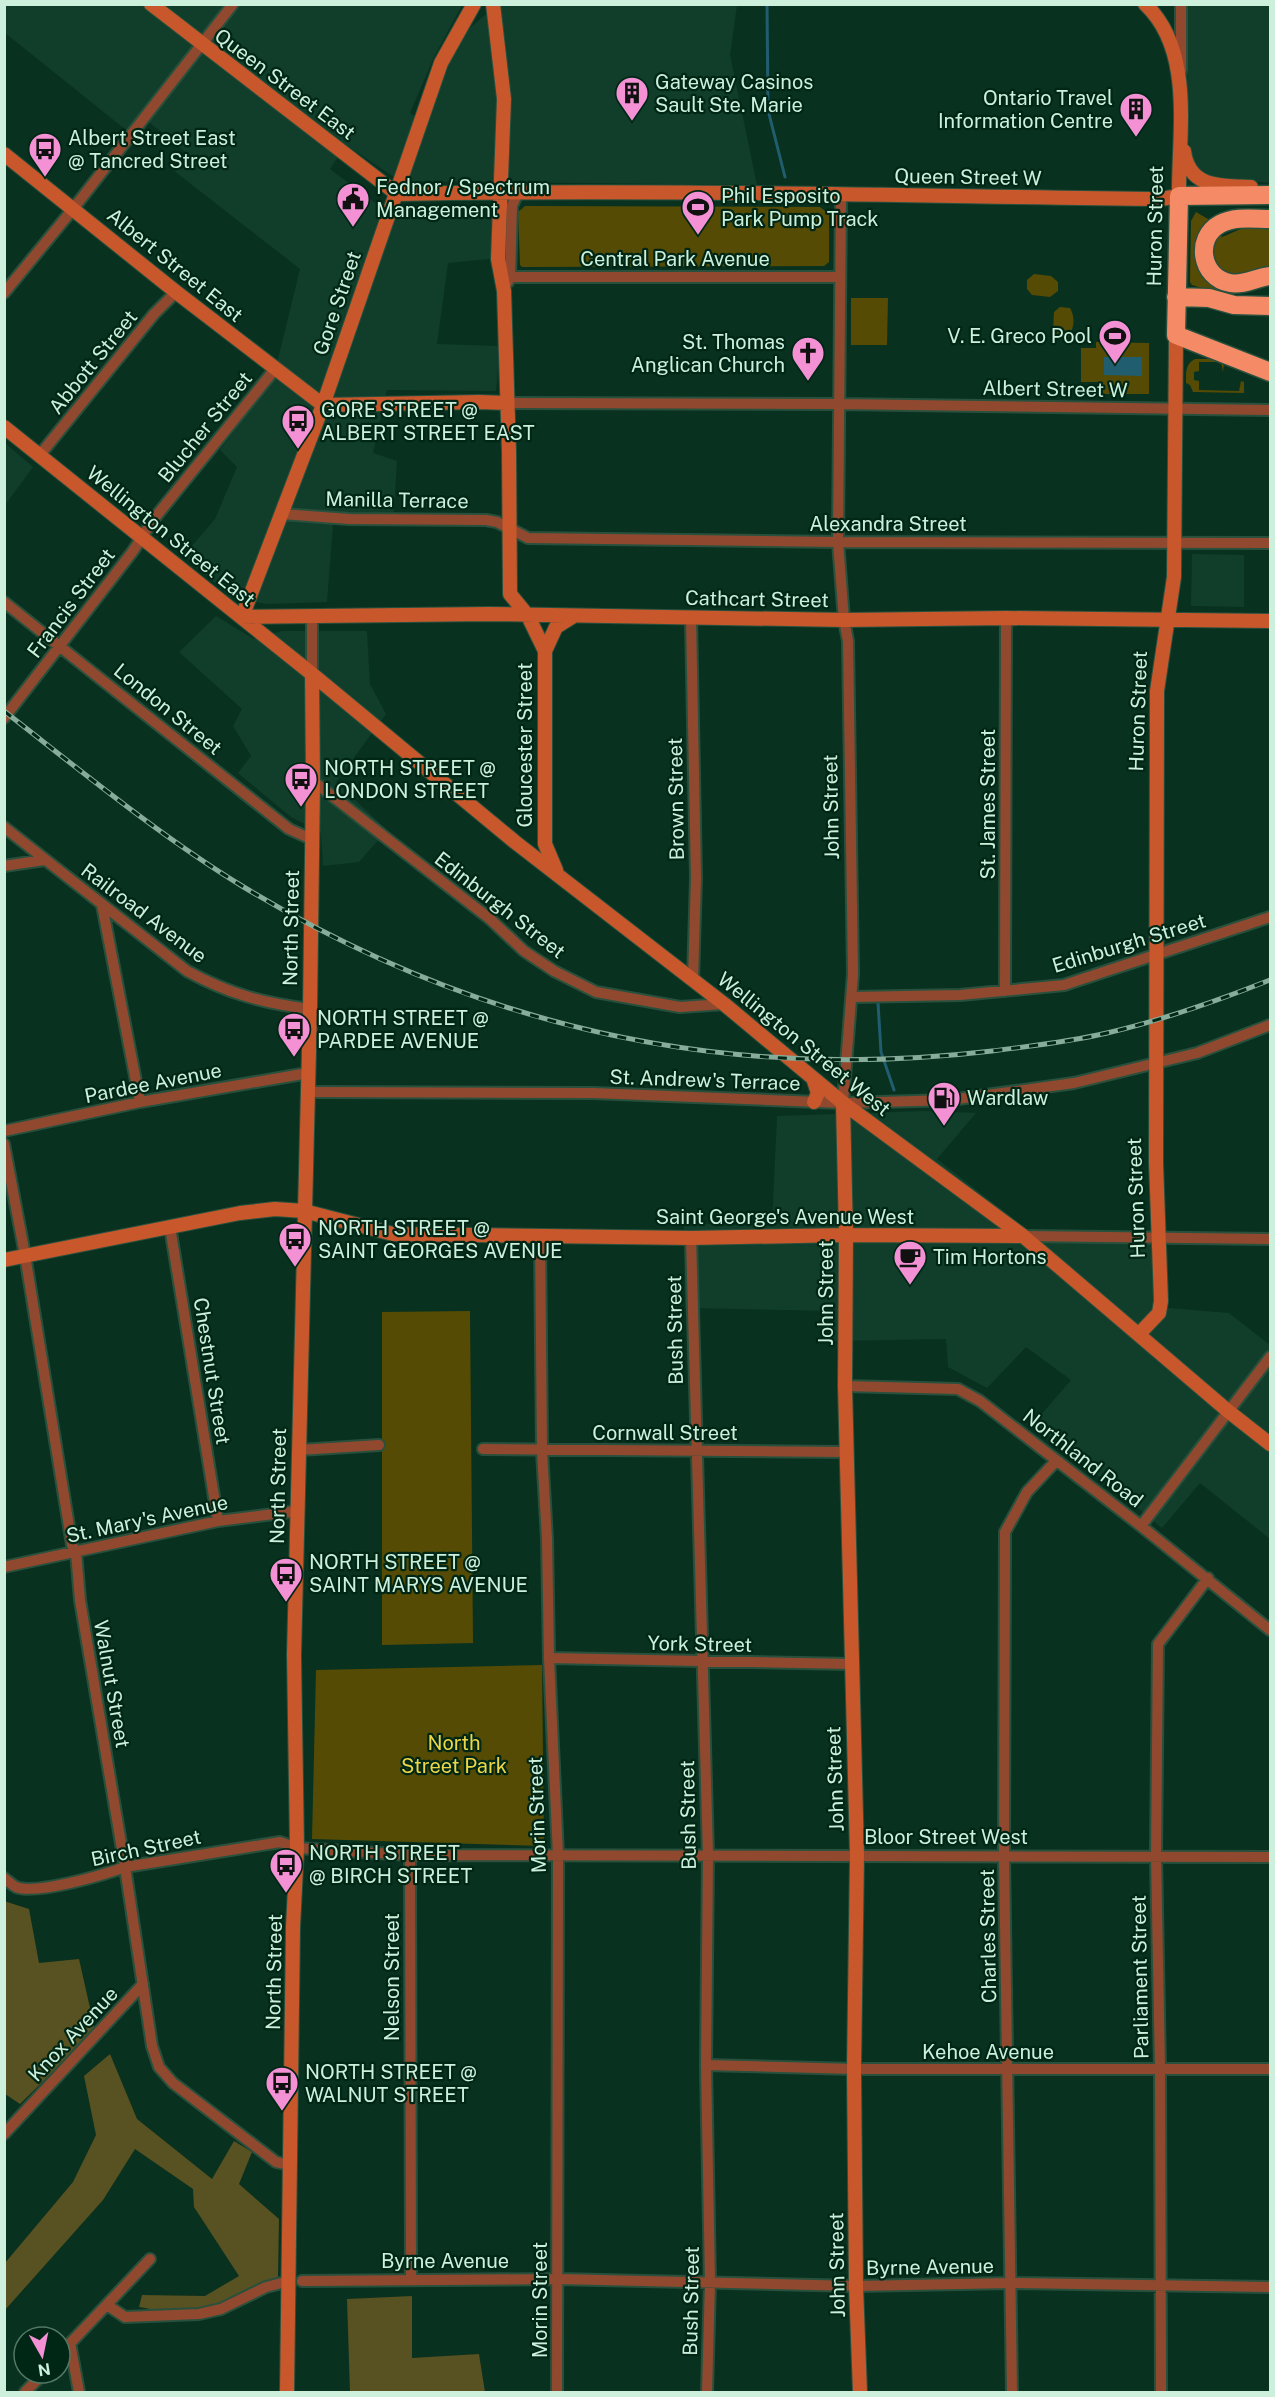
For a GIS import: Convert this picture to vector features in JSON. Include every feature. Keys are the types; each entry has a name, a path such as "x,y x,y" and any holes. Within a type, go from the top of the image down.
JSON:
{"highway":[{"path":"1179,196 1270,195"},
{"name":"Huron Street","path":"1176,335 1179,196"},
{"path":"1270,219 1232,220 1221,224 1206,238 1204,251 1210,272 1221,281 1236,284 1270,276"},
{"path":"1176,297 1209,298 1234,305 1270,306"},
{"path":"1176,335 1270,372"}],"main road":[{"name":"Queen Street East","path":"151,4 397,194"},
{"name":"Gore Street","path":"242,618 323,405 441,63 474,4"},
{"path":"489,615 503,607 510,594 509,452 504,291 498,259 504,85 493,4"},
{"name":"Huron Street","path":"1152,7 1168,39 1181,82 1179,196"},
{"path":"1180,125 1187,164 1199,178 1222,186 1270,189"},
{"name":"Albert Street East","path":"4,154 176,292 323,405"},
{"name":"Queen Street W","path":"397,194 501,192 841,194 1161,199 1179,196"},
{"name":"Huron Street","path":"1138,1334 1159,1313 1161,1301 1155,956 1158,887 1157,691 1161,648 1174,577 1176,335"},
{"path":"479,402 492,409 501,420 509,452"},
{"path":"323,405 507,403"},
{"name":"Wellington Street East","path":"4,427 312,674"},
{"name":"Gloucester Street","path":"510,594 528,616 545,651 544,831 548,856 558,874"},
{"name":"Cathcart Street","path":"242,618 489,615 844,620 1006,618 1270,621"},
{"path":"545,651 556,627 576,616"},
{"name":"North Street","path":"287,2392 296,2281 290,2165 293,1927 297,1848 294,1655 310,1009 312,674"},
{"name":"Wellington Street West","path":"312,674 515,842 724,1004 843,1103 1023,1236 1228,1411 1270,1444"},
{"path":"515,842 534,840 544,831"},
{"path":"813,1078 818,1093 814,1102"},
{"name":"John Street","path":"843,1103 846,1235 845,1386 856,1855 854,2069 856,2286 860,2392"},
{"name":"Saint George's Avenue West","path":"4,1260 240,1213 275,1209 304,1211 393,1234 691,1238 846,1235 1023,1236"}],"street":[{"path":"4,293 73,209 233,4"},
{"name":"Huron Street","path":"1181,4 1181,82"},
{"path":"504,291 510,277 512,206 518,192"},
{"name":"John Street","path":"841,194 838,542 844,620 848,641 852,997 843,1103"},
{"name":"Central Park Avenue","path":"510,277 839,277"},
{"name":"Abbott Street","path":"39,456 154,314 176,292"},
{"name":"Blucher Street","path":"142,537 153,520 275,369"},
{"name":"Albert Street W","path":"507,403 839,404 1270,410"},
{"name":"Manilla Terrace","path":"282,514 348,519 486,520 498,522 508,529"},
{"name":"Alexandra Street","path":"508,529 528,538 838,542 1270,543"},
{"name":"Francis Street","path":"4,718 142,537"},
{"name":"London Street","path":"4,602 289,829 311,839"},
{"name":"North Street","path":"312,616 312,674"},
{"name":"Brown Street","path":"691,618 696,878 693,980"},
{"name":"St. James Street","path":"1005,991 1006,618"},
{"name":"Edinburgh Street","path":"313,781 490,919 524,951 554,971 596,992 680,1007 724,1004"},
{"name":"Railroad Avenue","path":"4,827 188,971 215,986 268,1004 310,1009"},
{"path":"4,866 44,860"},
{"path":"102,905 140,1102"},
{"name":"Edinburgh Street","path":"852,997 903,998 1064,985 1270,916"},
{"name":"St. Andrew's Terrace","path":"308,1092 593,1093 843,1103 950,1100 1074,1083 1197,1053 1270,1025"},
{"name":"Pardee Avenue","path":"4,1131 140,1102 308,1073"},
{"name":"Walnut Street","path":"4,1144 25,1256 72,1545 76,1552 80,1600 125,1867 152,2046 159,2067 173,2083 276,2162 290,2165"},
{"name":"Chestnut Street","path":"170,1227 218,1521"},
{"name":"Morin Street","path":"540,1235 542,1451 558,1855 557,2392"},
{"name":"Saint George's Avenue West","path":"1023,1236 1270,1239"},
{"name":"Bush Street","path":"691,1238 708,1855 706,2065 710,2282 707,2392"},
{"path":"1141,1526 1270,1357"},
{"name":"Northland Road","path":"845,1386 958,1389 980,1401 1208,1578 1270,1630"},
{"path":"299,1450 379,1445"},
{"name":"Cornwall Street","path":"483,1449 847,1452"},
{"name":"Charles Street","path":"1012,2392 1004,1856 1005,1532 1027,1492 1056,1461"},
{"name":"St. Mary's Avenue","path":"4,1567 218,1521 297,1511"},
{"name":"Parliament Street","path":"1161,2392 1160,2069 1156,1856 1158,1644 1208,1578"},
{"name":"York Street","path":"549,1658 851,1664"},
{"name":"Birch Street","path":"4,1878 16,1887 36,1889 101,1876 125,1867 280,1842 297,1848"},
{"name":"Bloor Street West","path":"297,1848 410,1855 1270,1857"},
{"name":"Nelson Street","path":"410,1855 411,2279"},
{"name":"Knox Avenue","path":"4,2134 143,1984"},
{"name":"Kehoe Avenue","path":"706,2065 854,2069 1270,2069"},
{"path":"72,2341 150,2259"},
{"name":"Byrne Avenue","path":"107,2305 125,2317 199,2314 220,2309 266,2287 296,2281 411,2279 558,2279 856,2286 1010,2283 1270,2287"},
{"path":"72,2353 80,2392"}],"shaded area":[{"path":"4,5 462,5 434,57 410,113 427,125 452,51 464,33 497,5 737,5 730,55 757,185 400,181 346,145 330,169 374,202 492,211 499,258 448,263 437,344 500,346 496,391 387,390 373,453 397,461 393,523 333,524 327,602 267,604 231,598 184,555 215,519 237,467 220,450 260,396 277,363 300,269 173,170 190,156 149,122 139,137 121,126 5,33"},
{"path":"1182,5 1270,5 1270,183 1207,178 1193,164 1190,145 1180,125"},
{"path":"5,443 33,467 5,505"},
{"path":"1192,554 1244,555 1244,607 1191,606"},
{"path":"216,616 254,639 282,631 367,631 370,684 386,714 336,782 387,830 359,862 323,866 321,832 291,817 238,773 251,756 233,726 242,709 179,652"},
{"path":"924,1111 976,1113 937,1159 1043,1242 1155,1243 1157,1307 1229,1313 1270,1345 1270,1539 1200,1483 1162,1528 1034,1423 1071,1380 1026,1347 987,1388 948,1367 946,1339 832,1341 833,1311 685,1308 684,1223 772,1226 777,1116"},
{"path":"4,1901 29,1909 39,1963 79,1959 95,2030 20,2104 5,2094"},
{"path":"110,2054 137,2119 212,2179 234,2141 252,2152 239,2184 279,2219 278,2277 231,2304 167,2312 139,2307 142,2295 205,2296 239,2276 194,2207 193,2189 135,2149 103,2200 5,2310 5,2263 73,2182 96,2135 84,2076"},
{"path":"412,2296 412,2358 479,2354 485,2392 350,2392 347,2299"}],"green space":[{"path":"525,206 820,207 829,214 829,262 824,266 522,267 520,265 518,212"},
{"path":"1196,212 1208,219 1209,223 1196,260 1204,273 1225,288 1225,295 1192,285 1190,282 1191,221"},
{"path":"1243,228 1270,229 1270,267 1235,274 1222,271 1212,259 1213,243 1220,235 1222,237"},
{"path":"1034,274 1051,276 1058,282 1058,291 1050,297 1032,295 1027,289 1027,280"},
{"path":"851,298 888,298 887,345 851,345"},
{"path":"1060,307 1070,308 1074,320 1073,328 1067,339 1060,338 1053,330 1054,312"},
{"name":"V. E. Greco Pool","path":"1096,342 1149,343 1149,394 1098,394 1098,382 1081,382 1081,348 1096,348"},
{"path":"1195,359 1219,359 1224,363 1223,372 1221,362 1199,362 1199,371 1194,372 1194,380 1199,381 1199,390 1239,391 1241,381 1244,382 1244,393 1193,392 1190,385 1186,383 1186,376 1188,366"},
{"path":"470,1311 473,1643 382,1645 382,1312"},
{"name":"North Street Park","path":"542,1665 544,1846 312,1839 316,1670"}],"water":[{"path":"1104,357 1142,357 1142,376 1104,375"}],"waterway":[{"path":"767,4 768,110 785,177"},
{"path":"878,1003 881,1052 894,1090"}],"railway":[{"path":"4,711 121,802 211,867 330,935 419,976 510,1009 603,1033 697,1050 794,1059 892,1059 1050,1044 1107,1033 1190,1009 1270,980"}],"place":[{"name":"Gateway Casinos Sault Ste. Marie","path":"632,122"},
{"name":"Ontario Travel Information Centre","path":"1136,138"},
{"name":"Albert Street East @ Tancred Street","path":"45,178"},
{"name":"Fednor / Spectrum Management","path":"353,228"},
{"name":"Phil Esposito Park Pump Track","path":"698,236"},
{"name":"V. E. Greco Pool","path":"1115,365"},
{"name":"St. Thomas Anglican Church","path":"808,382"},
{"name":"GORE STREET @ ALBERT STREET EAST","path":"298,450"},
{"name":"NORTH STREET @ LONDON STREET","path":"301,808"},
{"name":"NORTH STREET @ PARDEE AVENUE","path":"294,1058"},
{"name":"Wardlaw","path":"944,1127"},
{"name":"NORTH STREET @ SAINT GEORGES AVENUE","path":"295,1268"},
{"name":"Tim Hortons","path":"910,1286"},
{"name":"NORTH STREET @ SAINT MARYS AVENUE","path":"286,1603"},
{"name":"NORTH STREET @ BIRCH STREET","path":"286,1894"},
{"name":"NORTH STREET @ WALNUT STREET","path":"282,2112"}]}
